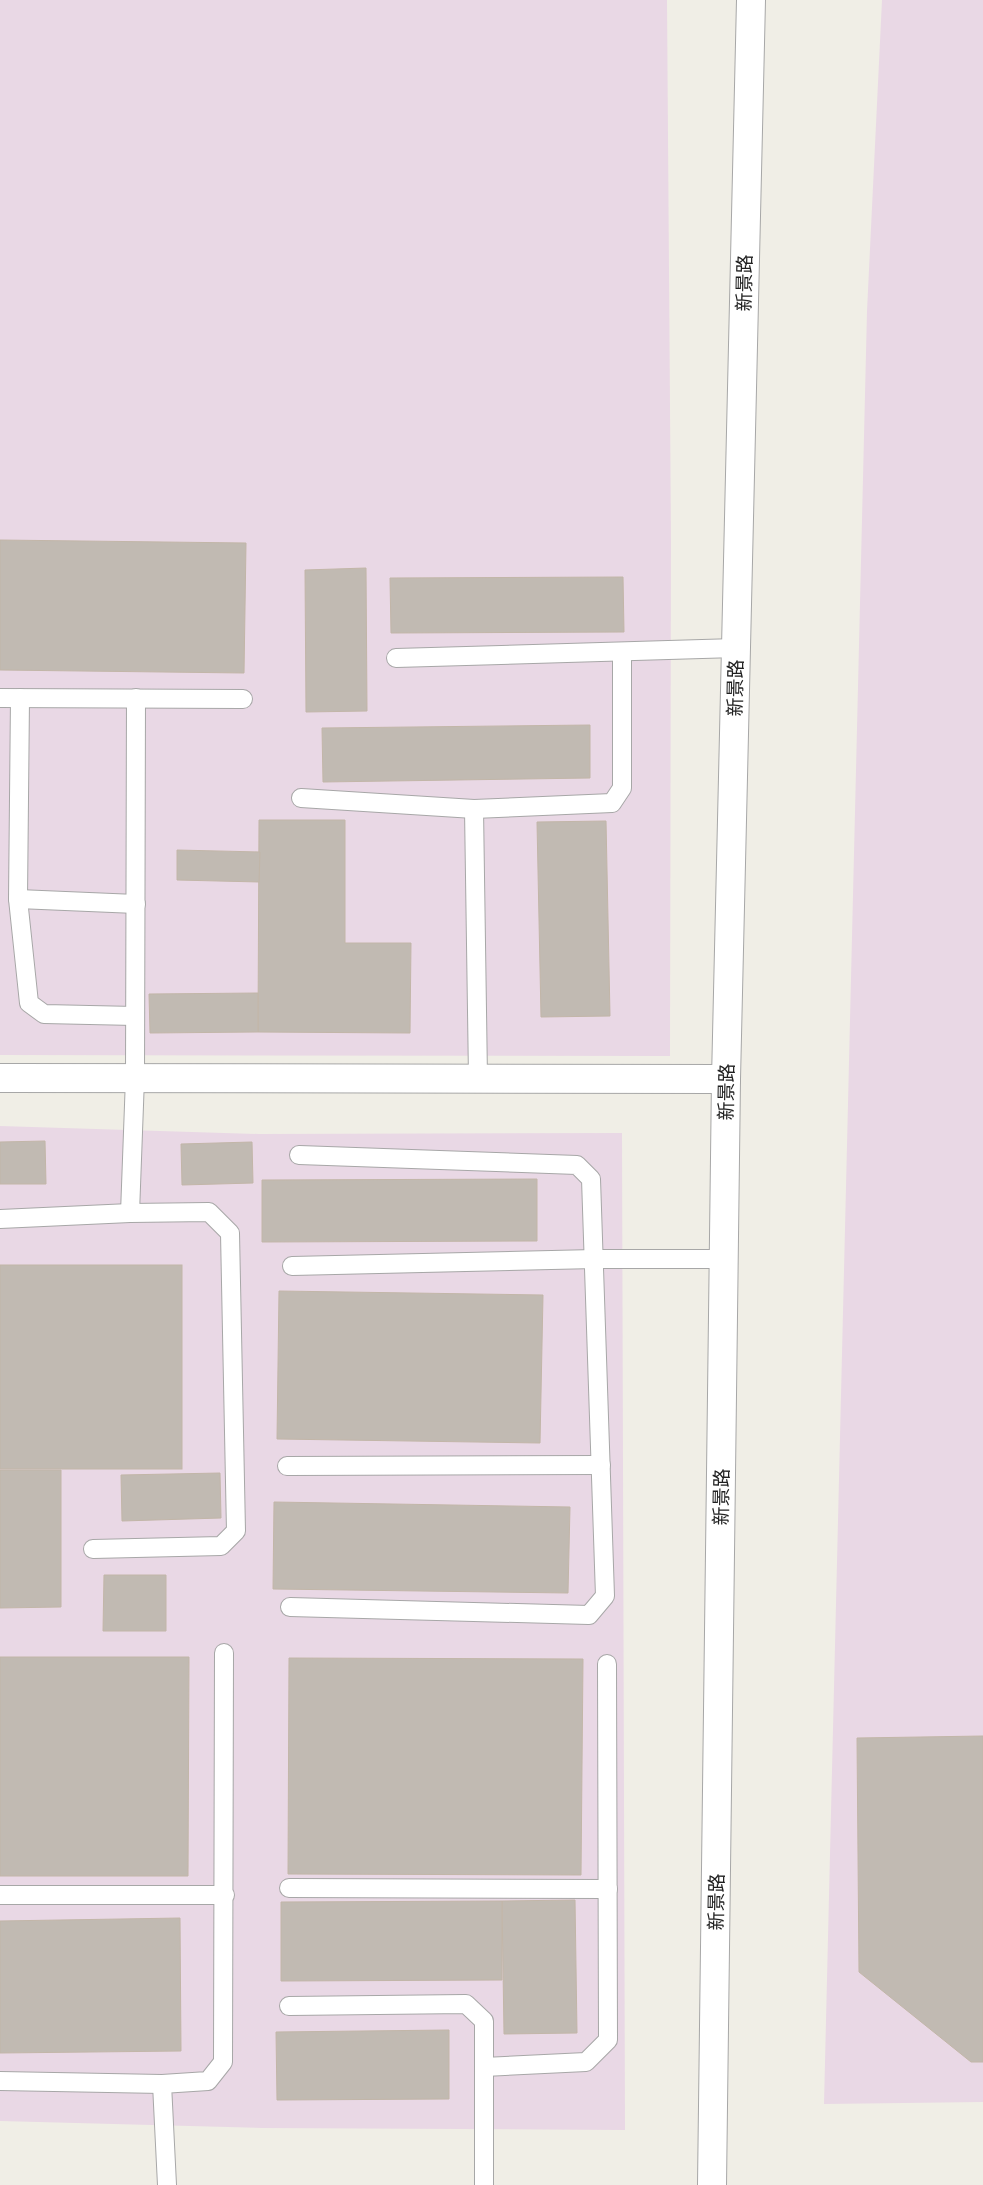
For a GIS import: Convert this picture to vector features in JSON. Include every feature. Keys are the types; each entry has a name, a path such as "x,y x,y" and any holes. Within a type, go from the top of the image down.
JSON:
{"street":[{"name":"新景路","path":"712,2185 726,1079 751,0"},
{"path":"0,1078 726,1079"}],"lane":[{"path":"396,658 736,648"},
{"path":"301,798 474,809 612,803 622,788 622,652"},
{"path":"0,698 243,699"},
{"path":"20,698 18,899 29,1003 44,1014 135,1016"},
{"path":"130,1213 135,1078 136,698"},
{"path":"474,809 478,1078"},
{"path":"18,899 136,904"},
{"path":"290,1607 589,1615 605,1596 591,1179 578,1165 299,1156"},
{"path":"0,1219 130,1213 209,1212 230,1234 236,1531 221,1546 92,1550"},
{"path":"292,1266 595,1259 724,1259"},
{"path":"287,1466 601,1465"},
{"path":"0,2081 162,2084 208,2081 223,2062 225,1895 224,1653"},
{"path":"484,2067 586,2062 608,2040 607,1664"},
{"path":"290,1888 608,1888"},
{"path":"0,1895 225,1895"},
{"path":"289,2006 466,2004 484,2021 484,2185"},
{"path":"162,2084 167,2185"}],"shaded area":[{"path":"0,0 667,0 671,541 670,1056 0,1055"},
{"path":"882,0 983,0 983,2102 824,2104 867,311"},
{"path":"0,1126 259,1134 622,1133 625,2130 263,2128 0,2121"}],"building":[{"path":"0,540 246,543 244,673 0,670"},
{"path":"366,568 367,711 306,712 305,570"},
{"path":"623,577 624,632 391,633 390,578"},
{"path":"590,725 590,778 323,782 322,728"},
{"path":"259,820 345,820 345,943 411,943 410,1033 258,1032"},
{"path":"606,821 610,1016 541,1017 537,822"},
{"path":"177,850 260,852 259,882 177,880"},
{"path":"258,993 258,1032 150,1033 149,994"},
{"path":"45,1141 46,1184 0,1184 0,1142"},
{"path":"252,1142 253,1183 182,1185 181,1144"},
{"path":"537,1179 537,1241 262,1242 262,1180"},
{"path":"0,1265 182,1265 182,1469 0,1469"},
{"path":"279,1291 543,1295 540,1443 277,1439"},
{"path":"0,1470 61,1470 61,1607 0,1608"},
{"path":"220,1473 221,1518 122,1521 121,1475"},
{"path":"274,1502 570,1507 568,1593 273,1589"},
{"path":"104,1575 166,1575 166,1631 103,1631"},
{"path":"0,1657 189,1657 188,1876 0,1876"},
{"path":"289,1658 583,1659 581,1875 288,1874"},
{"path":"983,1736 983,2062 971,2062 859,1972 857,1738"},
{"path":"575,1900 577,2033 504,2034 502,1901"},
{"path":"502,1901 502,1980 281,1981 281,1902"},
{"path":"180,1918 181,2051 0,2053 0,1921"},
{"path":"449,2030 449,2099 277,2100 276,2032"}]}
